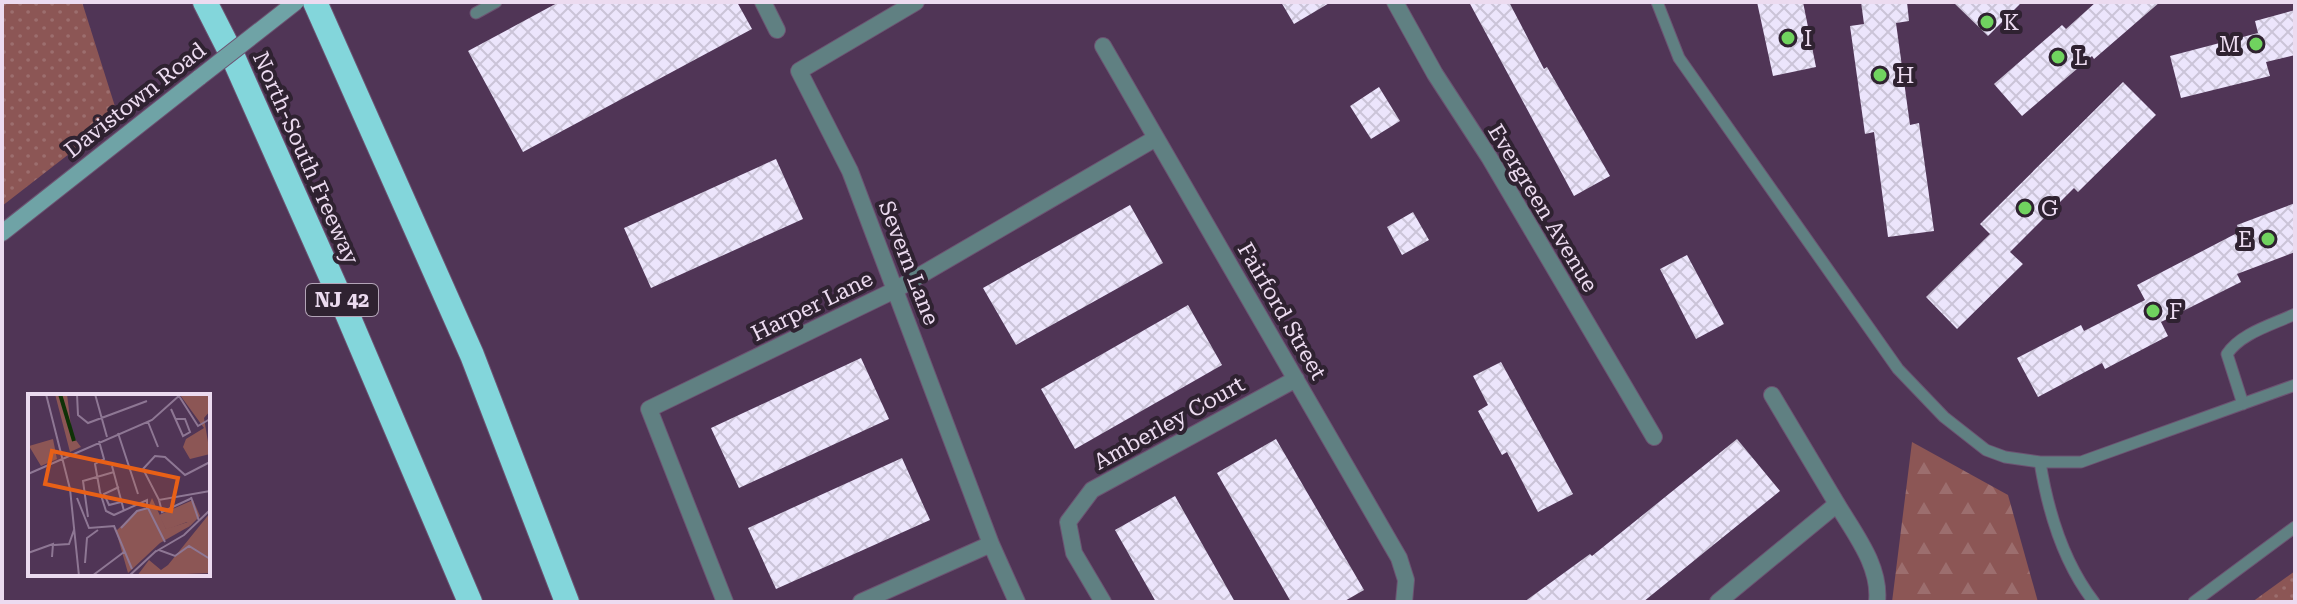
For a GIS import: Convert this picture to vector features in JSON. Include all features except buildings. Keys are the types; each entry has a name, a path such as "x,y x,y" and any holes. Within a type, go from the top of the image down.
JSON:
{"highway":[{"name":"North-South Freeway","path":"205,2 234,59 343,304 470,602"},
{"path":"315,2 472,355 567,602"}],"street":[{"name":"Davistown Road","path":"2,233 296,2"},
{"path":"763,2 777,30"},
{"name":"Severn Lane","path":"916,2 799,71 850,171 991,544 1017,602"},
{"name":"Evergreen Avenue","path":"1395,2 1435,74 1489,157 1654,437"},
{"name":"Fairford Street","path":"1103,46 1399,558 1406,580 1404,602"},
{"name":"Harper Lane","path":"725,602 649,409 895,290 1156,138"},
{"name":"Amberley Court","path":"1103,602 1074,553 1068,522 1092,490 1296,379"},
{"path":"1772,395 1868,556 1879,588 1877,602"},
{"path":"1718,602 1837,504"},
{"path":"861,602 991,544"}],"lane":[{"path":"476,13 496,2"},
{"path":"1657,2 1679,58 1898,369 1944,417 1986,450 2040,462 2081,462 2295,385"},
{"path":"2243,404 2227,354 2233,344 2295,314"},
{"path":"2040,462 2045,492 2063,549 2094,602"},
{"path":"2194,602 2295,527"}],"green space":[{"path":"2,2 82,2 118,116 2,206"},
{"path":"1912,442 2008,495 2038,602 1892,602"},
{"path":"2295,571 2295,602 2252,602"}],"place":[{"name":"K","path":"1987,22"},
{"name":"I","path":"1788,38"},
{"name":"M","path":"2256,44"},
{"name":"L","path":"2058,57"},
{"name":"H","path":"1880,75"},
{"name":"G","path":"2025,208"},
{"name":"E","path":"2268,239"},
{"name":"F","path":"2153,311"}]}
